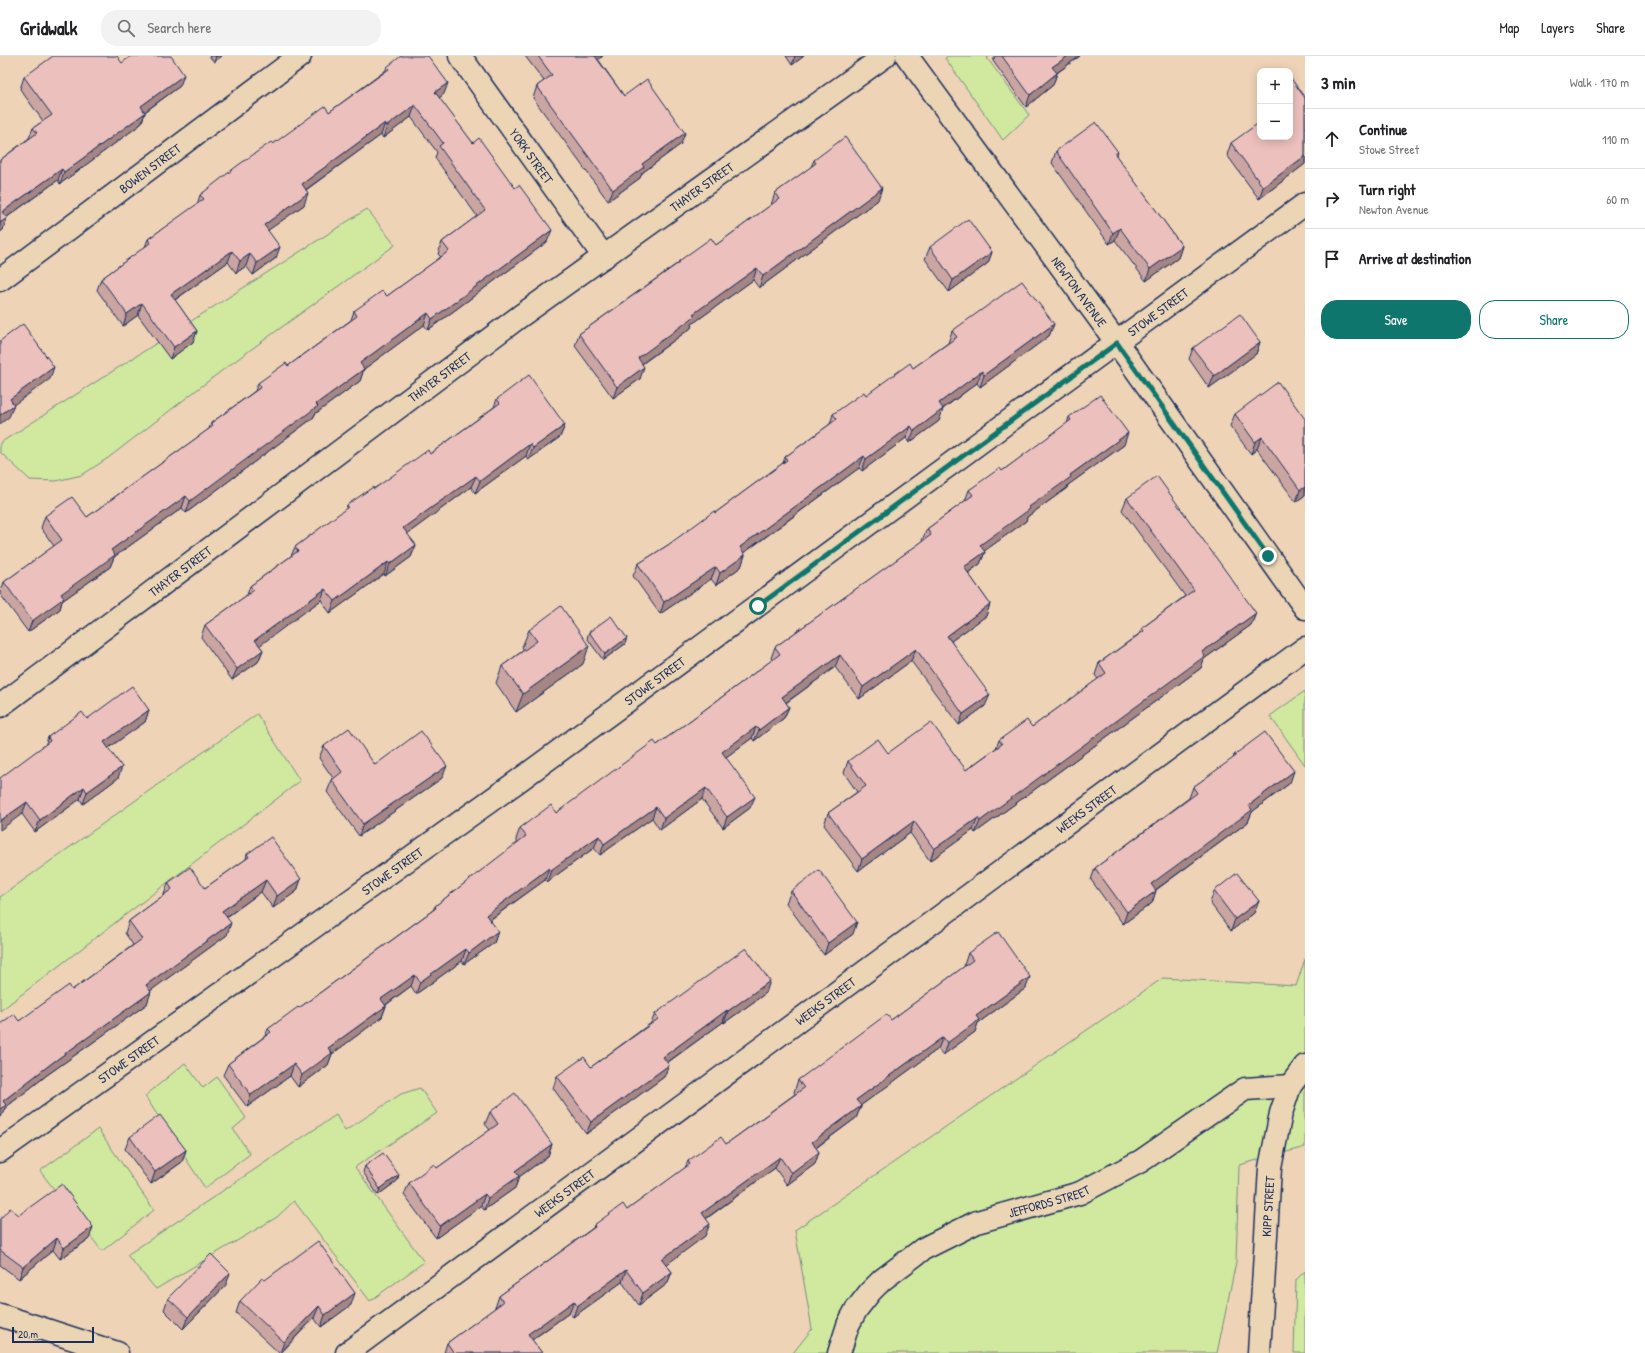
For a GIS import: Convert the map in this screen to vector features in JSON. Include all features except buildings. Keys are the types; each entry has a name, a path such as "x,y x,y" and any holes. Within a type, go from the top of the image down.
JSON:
{"street":[{"name":"BOWEN STREET","path":"0,280 300,56"},
{"name":"YORK STREET","path":"460,56 604,256"},
{"name":"THAYER STREET","path":"0,706 519,317 885,56"},
{"name":"NEWTON AVENUE","path":"907,56 1117,343 1305,608"},
{"name":"STOWE STREET","path":"0,1151 518,781 1305,204"},
{"name":"WEEKS STREET","path":"346,1353 1305,648"},
{"name":"KIPP STREET","path":"1259,1353 1270,1168 1281,1113 1290,1086 1305,1066"},
{"name":"JEFFORDS STREET","path":"839,1353 848,1325 856,1310 870,1292 882,1280 922,1249 977,1222 1080,1193 1141,1161 1244,1089 1290,1086"},
{"path":"0,1316 117,1353"}],"green space":[{"path":"948,56 990,56 987,58 1029,115 1003,140 945,58"},
{"path":"367,209 395,245 224,369 108,458 82,475 56,481 30,480 0,452 0,443"},
{"path":"1305,691 1305,765 1270,716"},
{"path":"257,714 300,781 0,1011 0,897"},
{"path":"1305,959 1305,1147 1239,1165 1236,1262 1217,1353 793,1353 812,1329 795,1230 1163,978 1296,986"},
{"path":"185,1063 203,1088 217,1077 246,1118 233,1129 250,1154 205,1188 145,1096"},
{"path":"420,1088 437,1113 355,1167 424,1262 370,1301 294,1201 277,1217 156,1289 127,1255 336,1115 345,1131 401,1094"},
{"path":"98,1129 154,1210 102,1251 40,1171"},
{"path":"1305,1271 1305,1353 1294,1353 1296,1280"}],"route":[{"path":"758,606 1117,343 1268,556"}]}
